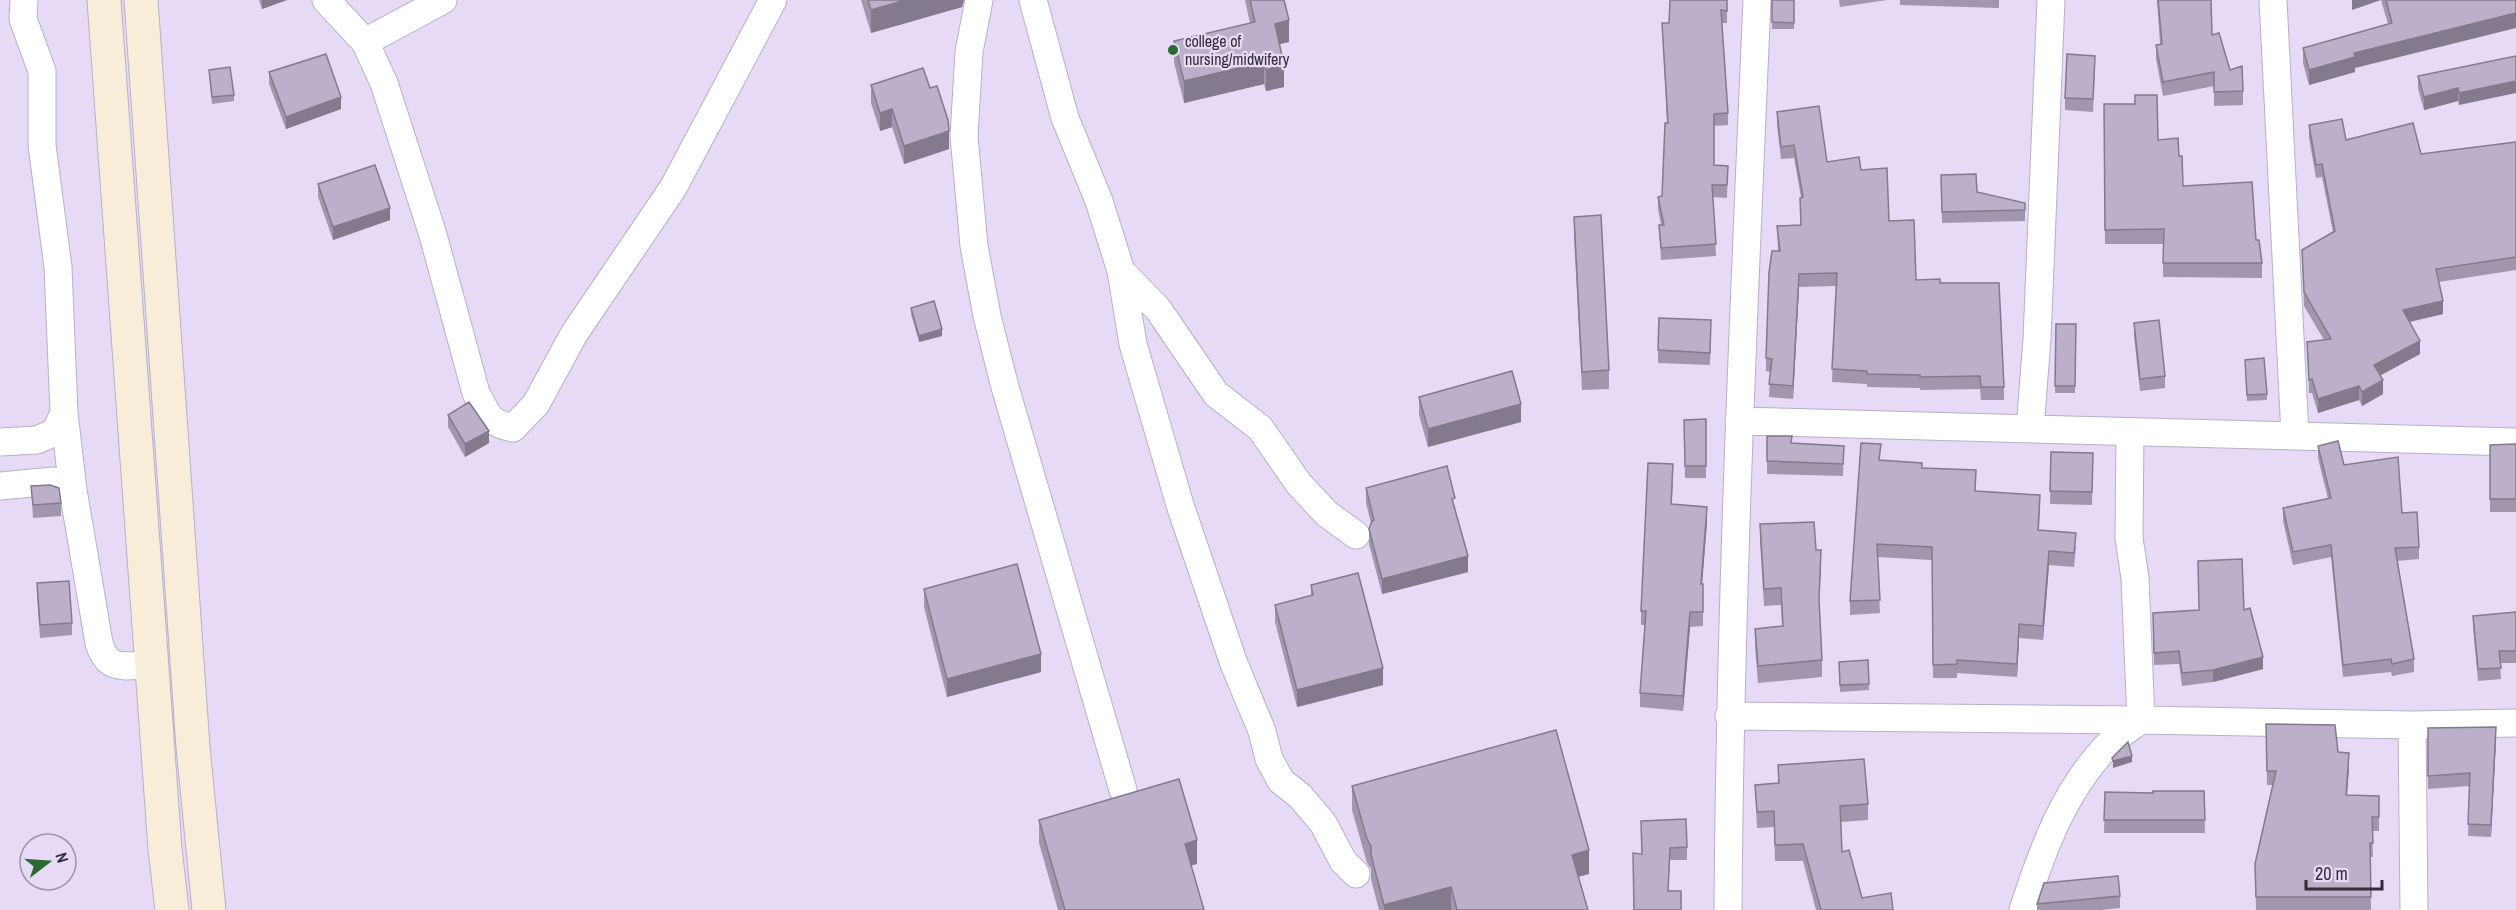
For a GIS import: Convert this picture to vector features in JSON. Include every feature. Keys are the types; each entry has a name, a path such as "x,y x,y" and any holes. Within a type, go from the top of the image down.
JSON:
{"main road":[{"path":"104,0 171,910"},
{"path":"141,0 191,712 209,910"}],"street":[{"path":"24,0 23,19 42,71 42,145 58,267 64,413 73,490 99,643 103,657 112,665 152,665"},
{"path":"326,0 365,42 384,83 433,235 476,393 486,412 497,425 513,428 536,404 574,334 673,188 773,0"},
{"path":"365,42 443,0"},
{"path":"979,0 969,52 964,136 974,246 987,316 1005,387 1123,790"},
{"path":"1033,0 1065,118 1099,201 1121,271 1132,344 1180,505 1234,664 1262,731 1269,759 1281,781 1300,796 1323,823 1343,861 1356,874"},
{"path":"1728,910 1729,716 1757,0"},
{"path":"2030,428 2037,339 2051,0"},
{"path":"2273,0 2295,435"},
{"path":"1121,271 1158,309 1216,394 1260,428 1299,484 1327,514 1356,535"},
{"path":"0,442 37,440 55,432 64,413"},
{"path":"1739,421 2516,442"},
{"path":"2130,432 2129,538 2135,578 2141,720"},
{"path":"0,486 53,481 73,490"},
{"path":"1729,716 2412,725 2516,723"},
{"path":"2023,910 2042,850 2084,775 2108,744 2141,720"},
{"path":"2412,725 2414,910"}],"building":[{"path":"868,0 906,0 871,10"},
{"path":"1250,0 1284,0 1289,20 1275,24 1284,65 1266,70 1264,62 1184,81 1174,41 1255,22"},
{"path":"1670,0 1727,0 1727,11 1721,10 1728,113 1714,114 1714,165 1728,166 1727,185 1712,185 1716,244 1661,248 1659,225 1664,225 1658,197 1662,196 1665,123 1668,123 1662,23 1669,23"},
{"path":"1772,0 1794,0 1794,23 1772,22"},
{"path":"2158,0 2211,0 2212,35 2219,33 2230,70 2242,66 2243,91 2214,92 2214,72 2163,82 2156,45 2162,44"},
{"path":"2386,0 2516,0 2516,13 2354,53 2355,57 2309,70 2303,48 2392,23"},
{"path":"326,54 341,97 286,117 269,72"},
{"path":"2067,54 2095,56 2093,99 2065,98"},
{"path":"2516,56 2516,81 2459,93 2458,88 2424,97 2418,76"},
{"path":"230,67 234,95 212,97 209,70"},
{"path":"923,68 930,88 937,86 948,120 949,131 904,146 892,109 880,113 871,85"},
{"path":"2135,95 2157,95 2158,140 2178,138 2179,156 2182,156 2183,186 2252,182 2256,240 2259,240 2262,263 2163,263 2164,229 2105,230 2104,104 2135,104"},
{"path":"1819,106 1827,162 1859,157 1861,170 1887,168 1889,221 1914,220 1916,280 1940,279 1940,283 1999,283 2004,387 1981,387 1980,376 1920,377 1920,375 1867,374 1867,371 1832,369 1837,273 1799,274 1793,386 1769,384 1772,359 1766,358 1769,272 1772,251 1780,251 1777,226 1801,225 1800,198 1803,197 1794,145 1781,147 1777,112"},
{"path":"2342,119 2346,140 2413,123 2421,154 2516,142 2516,257 2436,269 2443,301 2403,310 2420,341 2374,365 2383,380 2362,392 2359,386 2318,399 2312,379 2309,380 2307,342 2331,339 2304,292 2302,250 2335,231 2322,164 2316,165 2309,125"},
{"path":"375,165 390,208 333,227 318,184"},
{"path":"1976,174 1977,192 2025,203 2025,210 1942,212 1941,175"},
{"path":"1601,215 1609,370 1582,372 1574,217"},
{"path":"934,301 942,329 919,336 911,308"},
{"path":"1659,318 1711,320 1710,353 1658,350"},
{"path":"2159,320 2165,376 2140,379 2134,323"},
{"path":"2056,324 2076,324 2075,386 2055,386"},
{"path":"2264,358 2267,394 2247,395 2245,360"},
{"path":"1512,371 1521,404 1428,429 1419,397"},
{"path":"469,402 489,431 465,444 448,415"},
{"path":"1706,419 1706,466 1685,466 1684,420"},
{"path":"1767,436 1792,436 1791,443 1844,446 1843,464 1767,461"},
{"path":"2338,441 2344,465 2398,457 2402,513 2417,512 2419,547 2395,548 2414,659 2392,664 2391,659 2343,665 2331,545 2293,552 2283,508 2331,498 2318,446"},
{"path":"1861,443 1881,444 1879,460 1922,463 1922,468 1976,470 1975,491 2040,495 2038,530 2076,533 2074,553 2049,551 2043,626 2019,624 2017,664 1957,660 1957,664 1933,665 1932,547 1877,544 1880,600 1850,601"},
{"path":"2516,444 2516,499 2490,499 2490,445"},
{"path":"2051,452 2093,453 2092,492 2050,491"},
{"path":"1648,463 1673,464 1671,504 1707,507 1701,584 1703,584 1703,612 1690,612 1683,696 1640,693 1646,611 1641,611"},
{"path":"1447,466 1455,498 1452,499 1468,556 1382,579 1369,529 1374,520 1366,488"},
{"path":"50,485 59,488 61,503 33,505 31,486"},
{"path":"1814,522 1816,550 1821,550 1819,599 1822,660 1758,666 1755,629 1783,626 1781,588 1764,589 1760,524"},
{"path":"2242,559 2244,610 2250,608 2263,657 2213,670 2182,673 2179,651 2154,653 2153,613 2199,610 2198,561"},
{"path":"1017,564 1041,654 947,679 924,589"},
{"path":"1358,573 1383,668 1297,690 1275,605 1313,595 1311,585"},
{"path":"69,581 72,623 40,625 37,583"},
{"path":"2516,612 2516,651 2499,651 2501,668 2478,669 2473,616"},
{"path":"1868,660 1869,684 1840,685 1839,662"},
{"path":"2266,724 2335,725 2338,752 2349,753 2346,795 2379,796 2379,817 2372,817 2371,897 2256,897 2255,864 2276,771 2267,771"},
{"path":"2496,727 2491,825 2468,824 2470,773 2428,776 2428,728"},
{"path":"1556,730 1589,850 1572,855 1588,910 1457,910 1451,887 1384,905 1371,855 1371,846 1352,786"},
{"path":"2128,742 2132,756 2113,761 2112,758"},
{"path":"1864,759 1868,804 1840,806 1842,852 1849,850 1862,898 1891,893 1893,910 1821,910 1803,844 1775,845 1774,811 1757,812 1755,785 1779,783 1778,765"},
{"path":"1179,779 1197,840 1185,844 1204,910 1065,910 1039,820"},
{"path":"2153,791 2204,791 2205,820 2104,820 2105,792 2153,793"},
{"path":"1686,819 1687,847 1670,848 1668,891 1681,891 1681,910 1634,910 1633,853 1642,854 1641,821"},
{"path":"2118,876 2120,896 2037,904 2044,883"}],"place":[{"name":"college of nursing/midwifery","path":"1173,50"}]}
